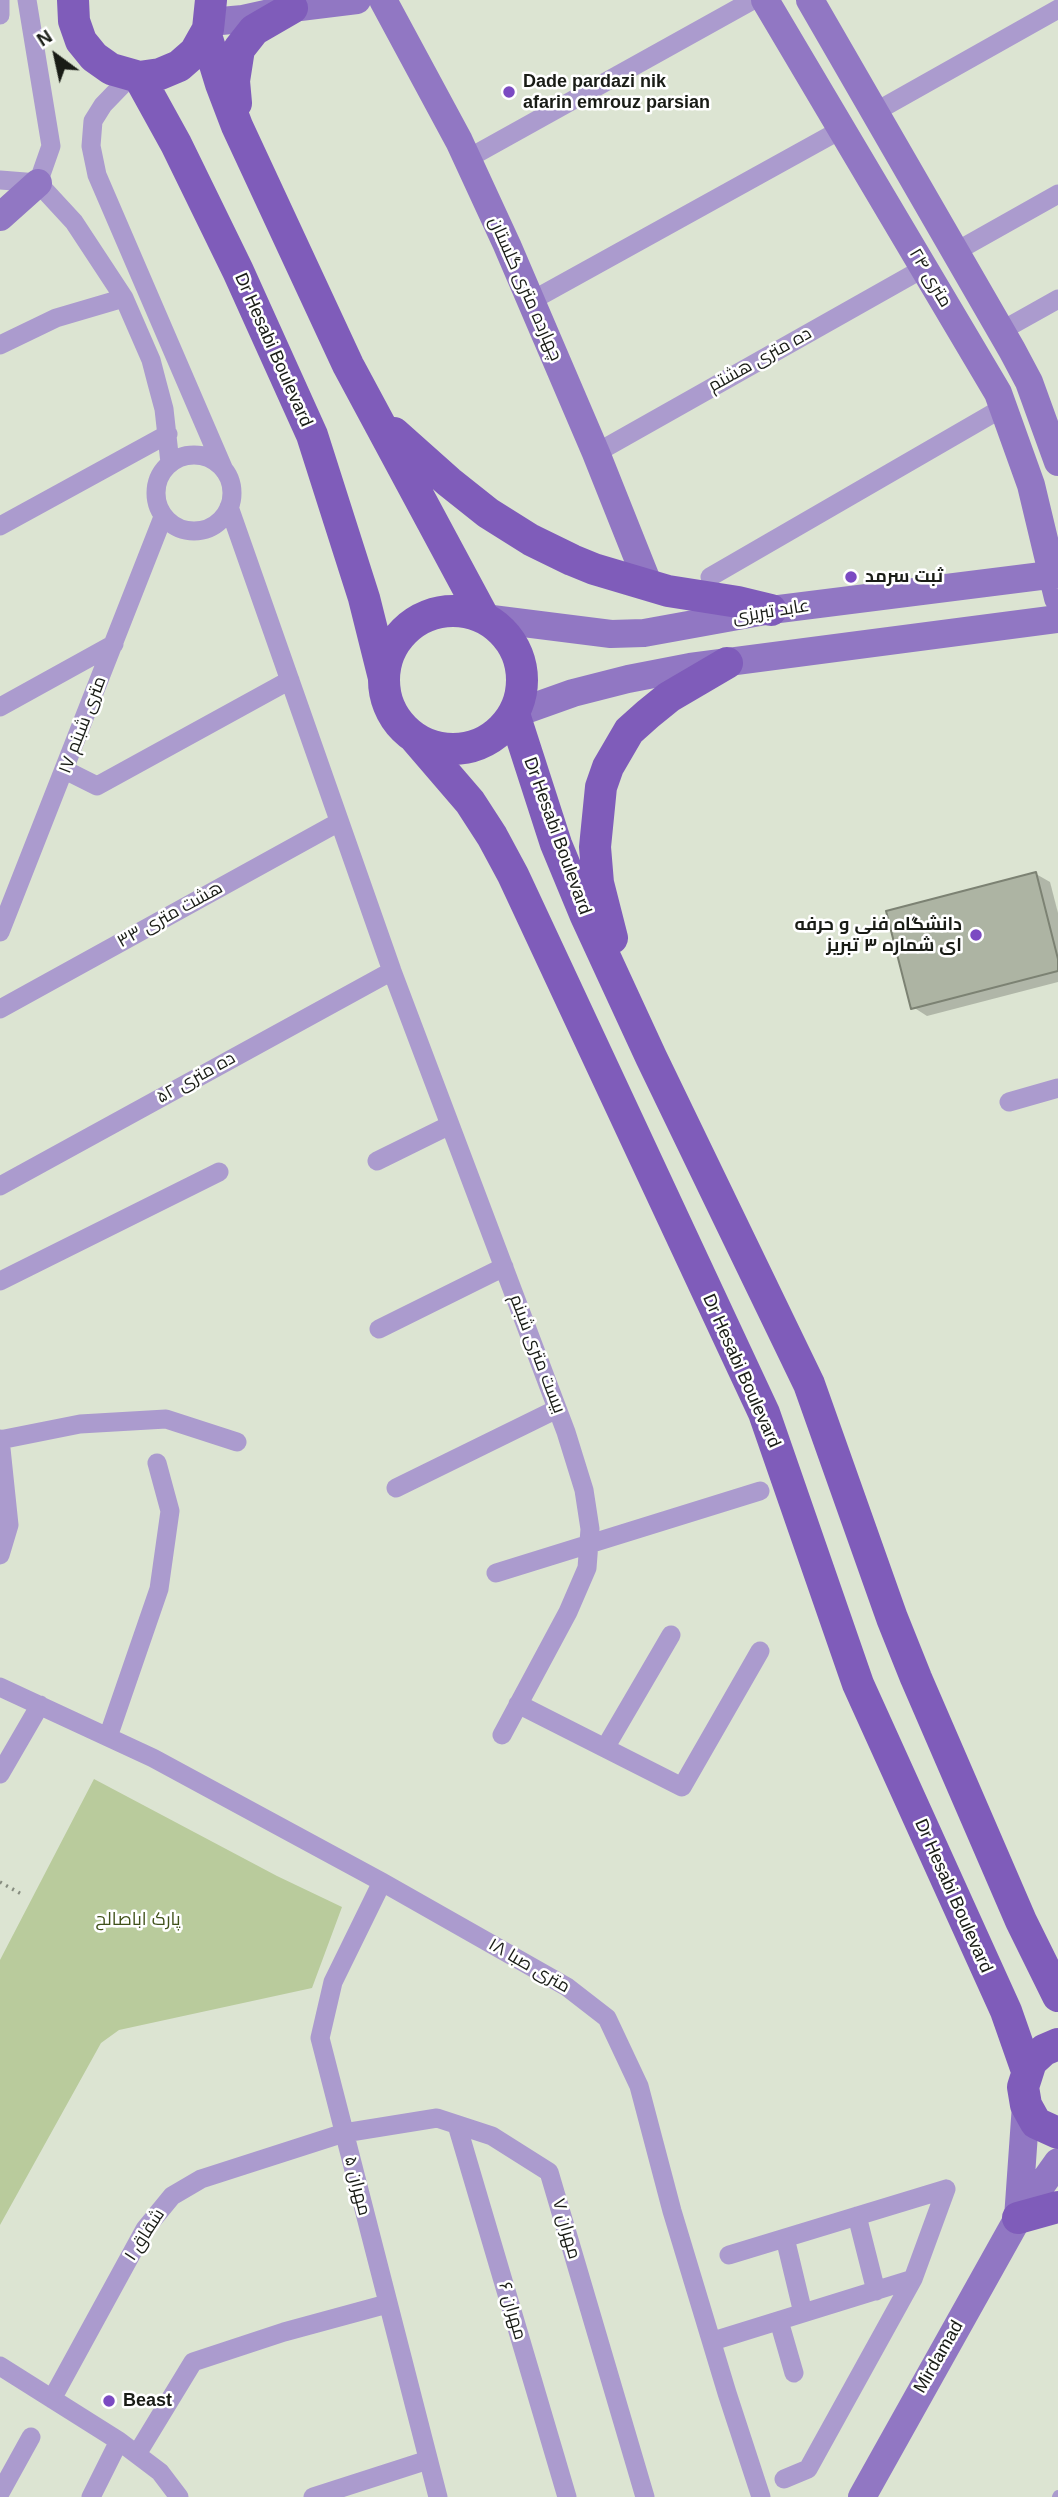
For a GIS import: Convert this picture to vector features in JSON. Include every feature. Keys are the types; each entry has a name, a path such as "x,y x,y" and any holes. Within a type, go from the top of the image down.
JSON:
{"main road":[{"path":"73,0 74,21 81,40 94,57 111,69 135,76 160,74 179,66 195,52 209,19"},
{"path":"237,126 234,81 239,49 254,30 292,8"},
{"path":"209,19 220,84 237,126 348,365 484,618"},
{"name":"Dr Hesabi Boulevard","path":"135,76 176,144 238,271 312,435 364,598 384,678"},
{"path":"377,417 449,482 531,540 594,569 649,586 771,610"},
{"path":"462,611 484,618 502,631 515,649 519,660 522,693 514,714 500,732 481,744 459,749 437,747 415,738 398,722 387,701 384,678 389,655 401,635 419,620 440,612 462,611"},
{"path":"623,995 598,883 595,847 600,788 608,767 629,731 669,698 726,663"},
{"name":"Dr Hesabi Boulevard","path":"514,714 556,845 585,914 651,1057 810,1384 892,1618 916,1678 1021,1921 1058,1996"},
{"name":"Dr Hesabi Boulevard","path":"415,738 470,802 513,874 764,1413 858,1684 1006,2011 1027,2070"},
{"path":"1058,2044 1037,2056 1027,2070 1023,2087 1026,2105 1036,2123 1058,2133"},
{"path":"1018,2218 1058,2207"}],"street":[{"path":"0,0 0,15"},
{"path":"0,217 37,183 51,146 27,0"},
{"path":"209,19 243,19 292,8 357,0"},
{"name":"چهارده متری گلستان","path":"383,0 467,159 596,453 649,586"},
{"path":"467,159 753,0"},
{"name":"۲۴ متری","path":"765,0 983,366 1004,407 1031,485 1056,582"},
{"name":"۲۴ متری","path":"810,0 1007,341 1029,382 1058,462"},
{"path":"875,112 1058,9"},
{"path":"135,76 103,105 93,121 91,145 97,174 232,488 229,508 222,519 212,527 186,531 173,526 163,517 158,508 155,489 158,479 170,463 180,457 204,456 215,461 224,470"},
{"path":"531,301 842,129"},
{"path":"0,180 37,183 74,222 124,298 151,360 164,409 170,463"},
{"path":"0,196 37,183"},
{"path":"955,251 1058,194"},
{"name":"ده متری هشتم","path":"596,453 924,268"},
{"path":"0,345 56,318 124,298"},
{"path":"983,366 1007,341 1058,299"},
{"path":"710,577 1004,407"},
{"path":"0,526 168,434"},
{"name":"بیست متری شبنم","path":"229,508 392,971 557,1409 584,1490 590,1529 587,1568 573,1601 502,1735"},
{"name":"۱۷ متری شبنم","path":"0,932 163,517"},
{"name":"عابد تبریزی","path":"484,618 622,634 644,633 771,610 1056,582"},
{"path":"514,714 628,679 726,663 1058,619"},
{"path":"0,707 114,644"},
{"path":"65,769 97,786 290,680"},
{"name":"هشت متری ۳۳","path":"0,1009 339,822"},
{"name":"ده متری ۵۲","path":"0,1185 392,971"},
{"path":"1009,1102 1058,1088"},
{"path":"377,1161 450,1125"},
{"path":"0,1281 219,1172"},
{"path":"379,1329 504,1267"},
{"path":"396,1489 557,1409"},
{"path":"0,1555 9,1524 4,1513 0,1439 80,1424 166,1419 237,1442"},
{"path":"108,1737 159,1589 170,1511 157,1463"},
{"path":"496,1573 760,1491"},
{"path":"605,1748 671,1635"},
{"path":"518,1704 682,1787 760,1651"},
{"name":"متری صبا ۱۸","path":"0,1687 153,1758 382,1882 567,1987 607,2018 639,2086 672,2211 761,2497"},
{"path":"0,1774 40,1705"},
{"name":"مهران ۵","path":"382,1882 333,1982 320,2038 438,2497"},
{"path":"1018,2218 1026,2105"},
{"name":"مهران ۷","path":"344,2133 437,2118 492,2137 549,2172 645,2497"},
{"name":"مهران ۶","path":"457,2125 567,2497"},
{"name":"شقاق ۱","path":"52,2399 145,2229 172,2196 201,2179 344,2133"},
{"name":"Mirdamad","path":"862,2497 1018,2218 1058,2162"},
{"path":"729,2256 946,2189 913,2280 808,2469 784,2479"},
{"path":"857,2216 876,2291"},
{"path":"785,2238 803,2313"},
{"path":"713,2341 913,2280"},
{"path":"136,2454 194,2361 284,2332 387,2304"},
{"path":"779,2321 794,2373"},
{"path":"0,2366 119,2441 160,2472 179,2497"},
{"path":"0,2493 31,2437"},
{"path":"91,2497 119,2441"},
{"path":"313,2497 428,2460"}],"path":[{"path":"0,1882 23,1895"}],"green space":[{"name":"پارک اباصالح","path":"94,1779 277,1876 342,1907 312,1988 119,2030 101,2043 0,2225 0,1960"}],"building":[{"path":"1036,872 1058,959 1058,971 911,1009 886,911"}],"place":[{"name":"Dade pardazi nik afarin emrouz parsian","path":"509,92"},
{"name":"ثبت سرمد","path":"851,577"},
{"name":"دانشگاه فنی و حرفه ای شماره ۳ تبریز","path":"976,935"},
{"name":"Beast","path":"109,2401"}]}
